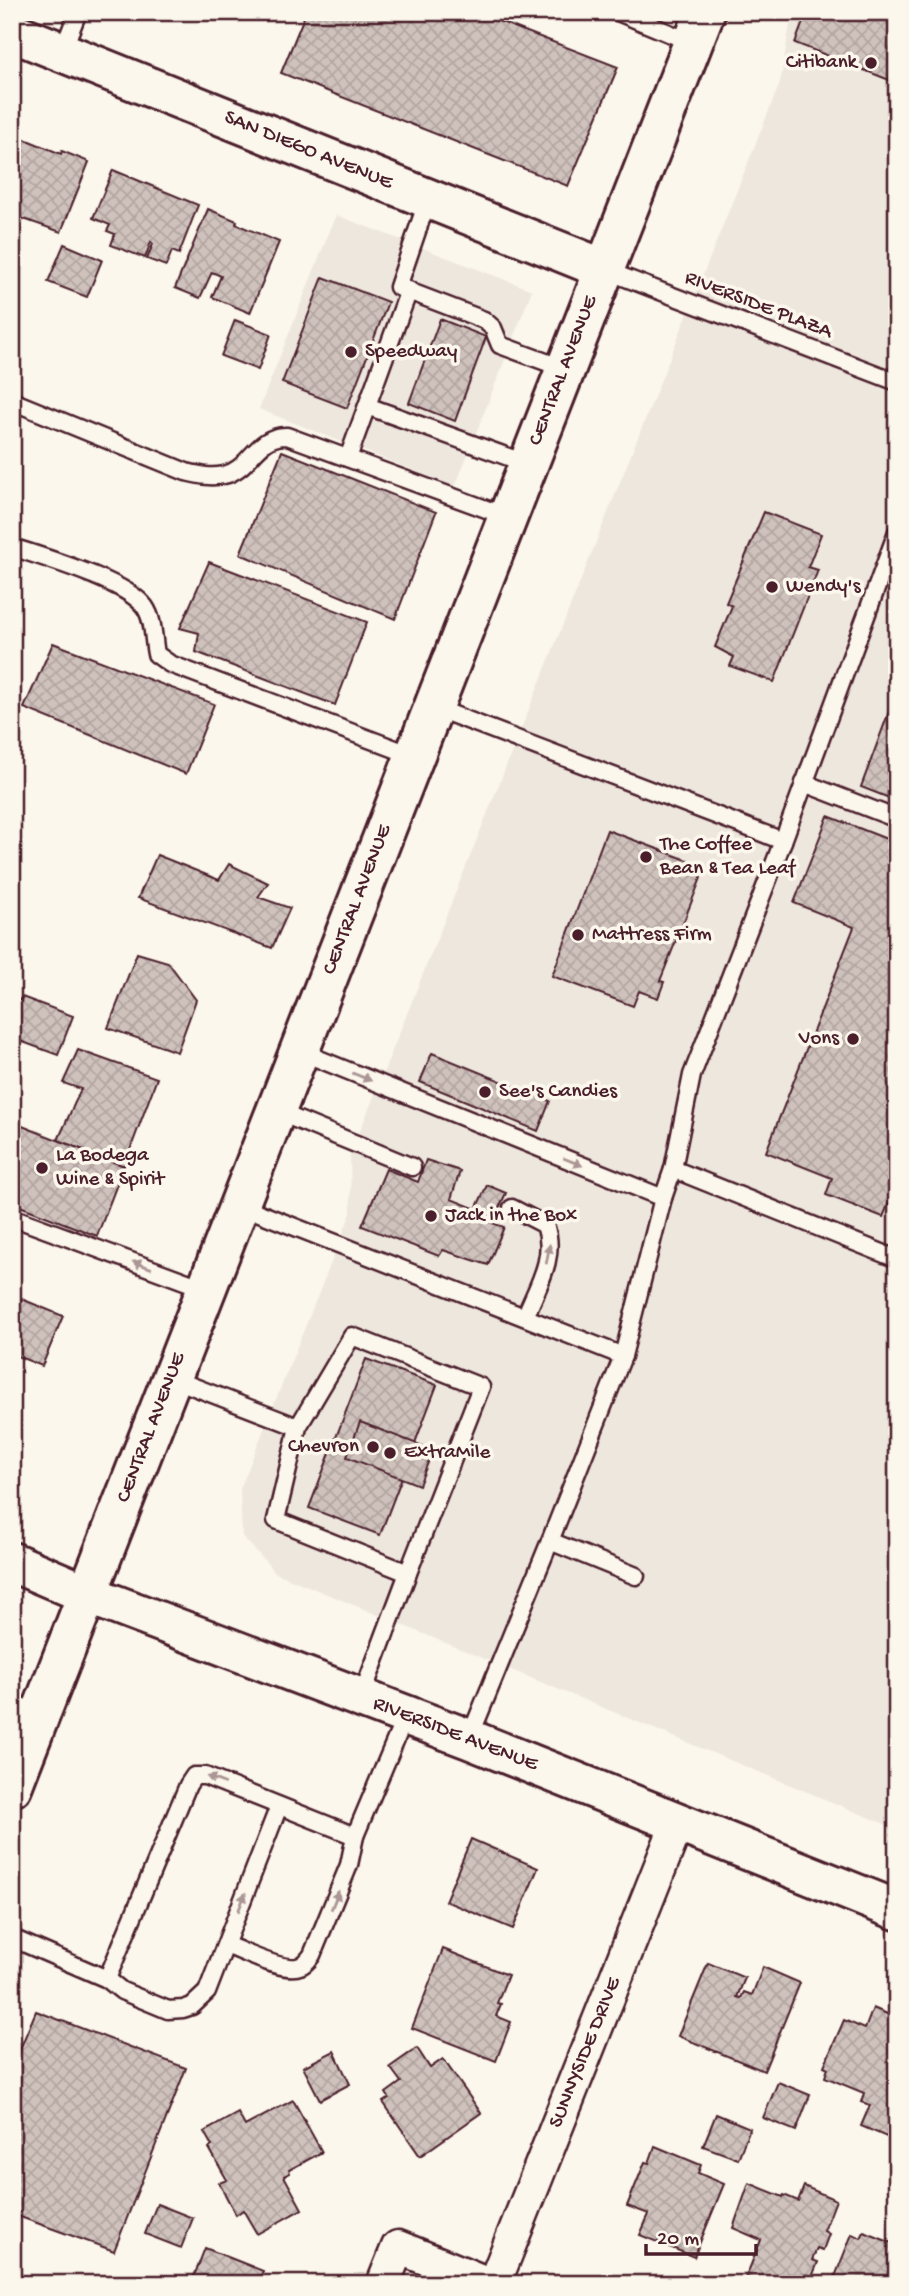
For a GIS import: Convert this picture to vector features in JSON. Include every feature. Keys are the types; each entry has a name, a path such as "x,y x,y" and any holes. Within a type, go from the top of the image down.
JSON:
{"main road":[{"name":"CENTRAL AVENUE","path":"12,1787 27,1708 88,1594 699,27"},
{"name":"SAN DIEGO AVENUE","path":"12,32 604,269"},
{"name":"RIVERSIDE AVENUE","path":"12,1562 88,1594 469,1739 897,1910"}],"street":[{"name":"SUNNYSIDE DRIVE","path":"491,2284 678,1822"},
{"path":"383,2284 398,2247 491,2284"}],"lane":[{"path":"62,52 78,12"},
{"path":"618,12 699,27"},
{"path":"428,199 398,287 484,320 493,328 500,345 565,369"},
{"name":"RIVERSIDE PLAZA","path":"604,269 897,382"},
{"path":"348,458 409,290"},
{"path":"12,401 186,472 207,477 227,475 267,440 279,436 300,440 508,517"},
{"path":"367,405 528,464"},
{"path":"469,1739 623,1356 663,1198 673,1170 692,1075 783,841 897,532"},
{"path":"12,547 113,583 130,592 146,608 152,622 156,654 170,664 414,756"},
{"path":"433,707 783,841"},
{"path":"804,783 897,818"},
{"path":"299,1051 663,1198"},
{"path":"276,1111 411,1167"},
{"path":"673,1170 897,1259"},
{"path":"239,1205 623,1356"},
{"path":"512,1208 545,1224 550,1239 548,1260 525,1317"},
{"path":"12,1217 206,1289"},
{"path":"361,1698 481,1387 352,1336 298,1427 276,1520 408,1573"},
{"path":"172,1378 298,1427"},
{"path":"550,1541 636,1576"},
{"path":"226,1945 284,1967 299,1967 312,1955 349,1866 355,1836 406,1715"},
{"path":"107,1979 194,1776 205,1776 355,1836"},
{"path":"12,1938 107,1979 122,1991 168,2010 183,2010 192,2006 207,1992 279,1806"}],"shaded area":[{"path":"792,12 897,12 897,1829 276,1573 242,1536 240,1489 351,1213 350,1156 780,83"},
{"path":"336,215 532,290 455,487 259,409"}],"building":[{"path":"306,12 475,12 618,67 568,186 281,73"},
{"name":"Citibank","path":"807,12 897,12 897,83 795,43"},
{"path":"15,135 89,162 61,232 12,215 12,143"},
{"path":"113,170 198,205 179,254 172,251 166,266 147,259 153,244 151,242 145,258 111,245 115,234 107,231 110,225 93,218"},
{"path":"208,209 279,242 250,313 212,297 221,276 212,272 200,298 175,288"},
{"path":"64,244 102,260 87,297 48,282"},
{"path":"323,277 388,302 347,408 282,383"},
{"path":"440,319 486,337 455,421 409,403"},
{"path":"235,320 271,334 258,370 221,356"},
{"path":"282,451 436,512 395,619 240,554"},
{"name":"Wendy's","path":"764,512 821,534 808,567 818,570 774,682 730,666 734,657 715,647 732,606 726,603"},
{"path":"209,562 367,622 335,705 196,652 199,633 180,628"},
{"path":"53,643 214,704 186,774 24,708"},
{"path":"897,690 897,801 861,787"},
{"name":"Vons","path":"828,816 897,843 897,1201 891,1198 883,1217 826,1195 832,1178 766,1152 854,927 794,903"},
{"path":"607,830 698,864 701,878 660,981 664,982 658,998 639,991 633,1006 552,976"},
{"path":"157,855 219,880 229,864 268,883 258,897 290,908 272,948 138,898"},
{"path":"137,953 168,962 196,1000 177,1052 108,1028"},
{"path":"12,997 20,1000 22,997 73,1016 58,1055 12,1038 15,1013 12,1012"},
{"path":"78,1050 157,1078 124,1166 58,1140 81,1089 63,1083"},
{"name":"See's Candies","path":"432,1053 550,1101 538,1131 420,1082"},
{"path":"12,1122 124,1166 97,1236 12,1203"},
{"name":"Jack in the Box","path":"426,1160 460,1171 451,1199 476,1209 487,1185 506,1193 492,1223 504,1227 488,1265 443,1250 439,1256 362,1226 386,1169 418,1182"},
{"path":"12,1295 63,1316 42,1366 12,1354"},
{"name":"Chevron","path":"366,1359 437,1385 380,1535 309,1508"},
{"name":"ExtraMile","path":"360,1422 433,1450 419,1485 347,1457"},
{"path":"471,1839 538,1868 513,1929 445,1901"},
{"path":"443,1949 508,1975 497,2003 501,2004 496,2016 511,2022 496,2061 412,2028"},
{"path":"708,1963 745,1978 737,1997 741,1998 744,1992 752,1995 763,1967 800,1983 764,2071 678,2036"},
{"path":"873,2008 897,2018 897,2117 889,2138 861,2126 870,2105 861,2102 864,2093 825,2077 828,2068 824,2066 844,2020 865,2029"},
{"path":"36,2011 186,2068 114,2251 12,2214 12,2068"},
{"path":"417,2048 430,2068 443,2059 481,2113 420,2156 383,2102 389,2098 386,2093 401,2082 390,2067"},
{"path":"334,2051 350,2084 320,2100 303,2067"},
{"path":"778,2082 810,2095 796,2131 763,2118"},
{"path":"293,2100 322,2152 289,2170 290,2173 284,2176 302,2209 257,2234 243,2210 236,2215 219,2183 227,2180 209,2148 212,2146 204,2132 238,2113 245,2126"},
{"path":"716,2114 750,2128 738,2159 703,2146"},
{"path":"655,2146 701,2165 698,2173 724,2184 694,2257 640,2235 649,2214 627,2206 645,2162 649,2163"},
{"path":"749,2183 798,2201 804,2186 836,2200 824,2231 829,2234 823,2250 817,2248 812,2260 818,2262 812,2277 807,2275 803,2284 763,2284 746,2277 761,2240 733,2228"},
{"path":"157,2204 193,2218 181,2248 145,2234"},
{"path":"864,2232 897,2245 897,2284 832,2284 852,2234 861,2238"},
{"path":"205,2248 263,2271 258,2284 191,2284"}],"place":[{"name":"Citibank","path":"871,63"},
{"name":"Speedway","path":"351,352"},
{"name":"Wendy's","path":"772,587"},
{"name":"The Coffee Bean & Tea Leaf","path":"646,857"},
{"name":"Mattress Firm","path":"578,935"},
{"name":"Vons","path":"853,1039"},
{"name":"See's Candies","path":"485,1092"},
{"name":"La Bodega Wine & Spirit","path":"42,1168"},
{"name":"Jack in the Box","path":"431,1216"},
{"name":"Chevron","path":"373,1447"},
{"name":"ExtraMile","path":"390,1453"}]}
